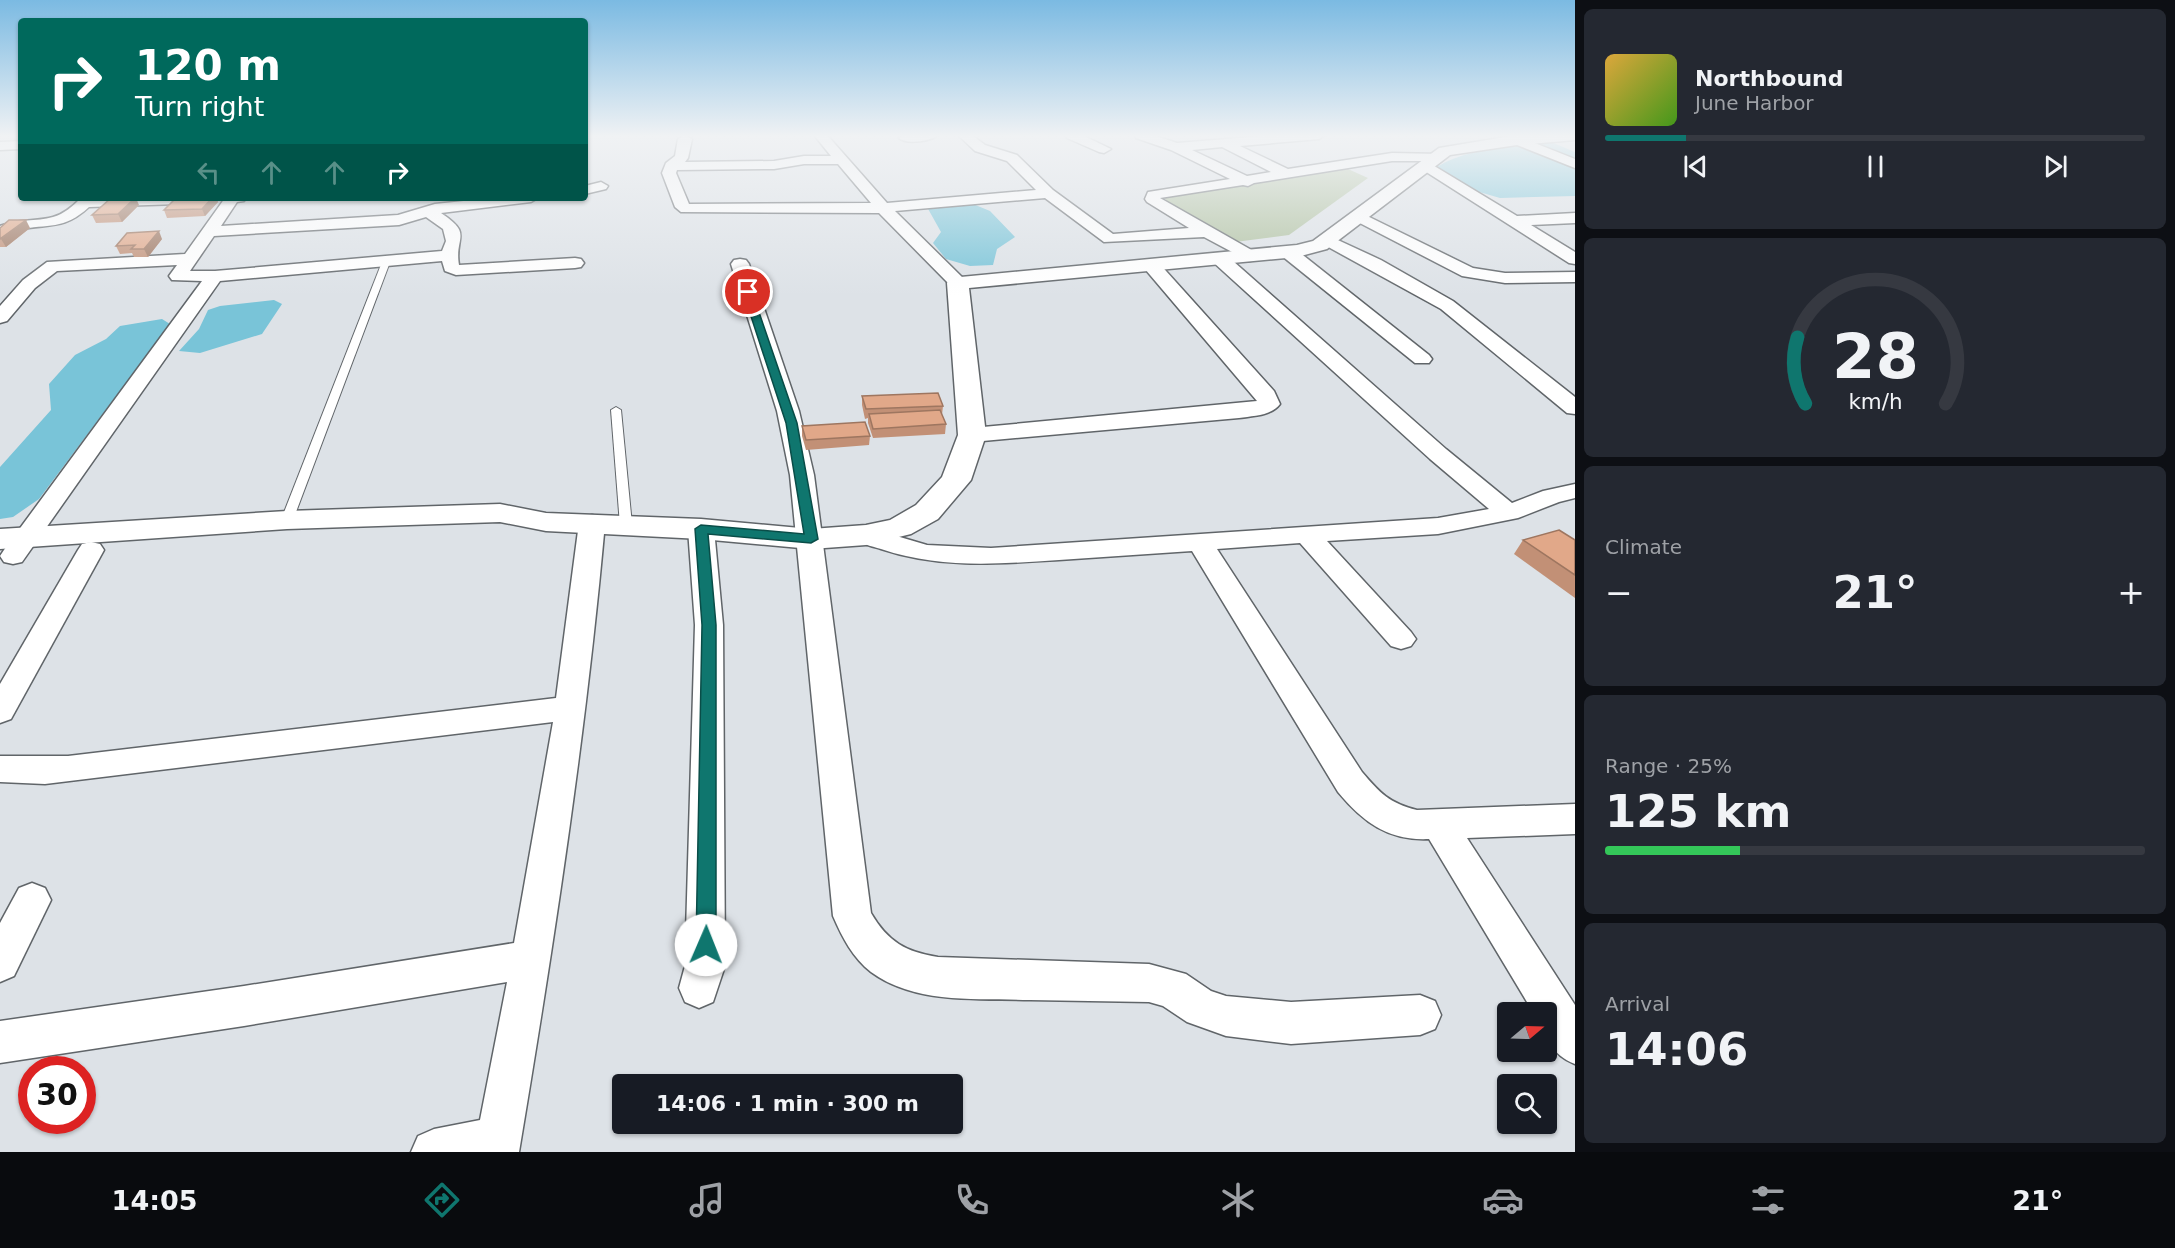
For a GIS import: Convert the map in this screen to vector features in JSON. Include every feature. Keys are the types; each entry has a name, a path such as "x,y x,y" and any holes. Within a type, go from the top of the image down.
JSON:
{"main road":[{"path":"10,547 287,520 500,513 546,522 701,529 811,539 866,535 900,527 927,512 956,480 972,435 958,283 1288,252 1320,245 1394,189"},
{"path":"10,547 91,550 281,535 506,529 546,522"}],"street":[{"path":"674,189 682,207 686,209 883,208 1048,193"},
{"path":"866,189 958,283"},
{"path":"1044,189 1110,238 1206,232"},
{"path":"1199,189 1153,195 1152,199 1249,256"},
{"path":"1469,189 1513,221 1575,259"},
{"path":"0,232 20,224 67,218 86,201"},
{"path":"232,201 177,276 214,276 433,258 449,254"},
{"path":"208,232 390,221 414,217 432,206 494,201"},
{"path":"432,206 451,227 454,241 449,254 451,267 456,270 575,263"},
{"path":"1357,216 1468,272 1496,277 1575,277"},
{"path":"1513,221 1575,218"},
{"path":"1326,240 1375,264 1447,305 1575,408"},
{"path":"1288,252 1422,359"},
{"path":"1219,258 1438,454 1509,513"},
{"path":"0,317 30,284 53,266 188,259"},
{"path":"740,264 791,423 811,539 852,916 860,934 878,952 895,964 919,972 957,979 1149,983 1172,988 1202,1008 1226,1016 1281,1022 1420,1015"},
{"path":"972,435 1239,411 1260,408 1269,404 1266,396 1151,265"},
{"path":"10,547 214,276"},
{"path":"1547,278 1575,294"},
{"path":"866,535 907,550 961,557 1438,526 1509,513 1552,496 1575,491"},
{"path":"434,1152 497,1145 531,959 570,708 583,622 592,523"},
{"path":"699,988 705,966 709,718 709,625 701,529"},
{"path":"1306,535 1401,639"},
{"path":"1200,542 1350,782 1371,806 1389,818 1417,825 1575,819"},
{"path":"0,711 91,550"},
{"path":"0,769 61,770 126,760 361,735 570,708"},
{"path":"1438,823 1575,1043"},
{"path":"0,963 32,900"},
{"path":"0,1042 244,1006 531,959"}],"lane":[{"path":"287,520 386,262"},
{"path":"616,410 626,525"}],"green space":[{"path":"1218,189 1353,189 1289,235 1235,242 1171,207 1164,197"}],"water":[{"path":"1469,189 1575,189 1575,196 1500,198"},
{"path":"973,204 990,211 1015,237 997,249 993,265 970,266 946,259 933,243 941,232 927,207"},
{"path":"274,300 282,304 262,334 200,353 179,351 199,329 208,310 220,306"},
{"path":"162,319 170,324 39,499 13,517 0,519 0,467 51,410 49,384 75,355 106,339 120,326"}],"building":[{"path":"108,201 132,201 118,214 92,215"},
{"path":"173,201 209,201 202,209 164,210"},
{"path":"9,220 26,220 0,239 0,228"},
{"path":"159,231 144,249 131,249 135,245 116,246 127,233"},
{"path":"938,393 943,406 866,409 862,396"},
{"path":"940,410 946,424 873,429 869,414"},
{"path":"865,422 870,436 806,440 802,426"},
{"path":"1559,530 1575,540 1575,575 1523,540"}],"route":[{"path":"706,945 709,625 701,529 811,539 802,476 788,411 748,292"}]}
